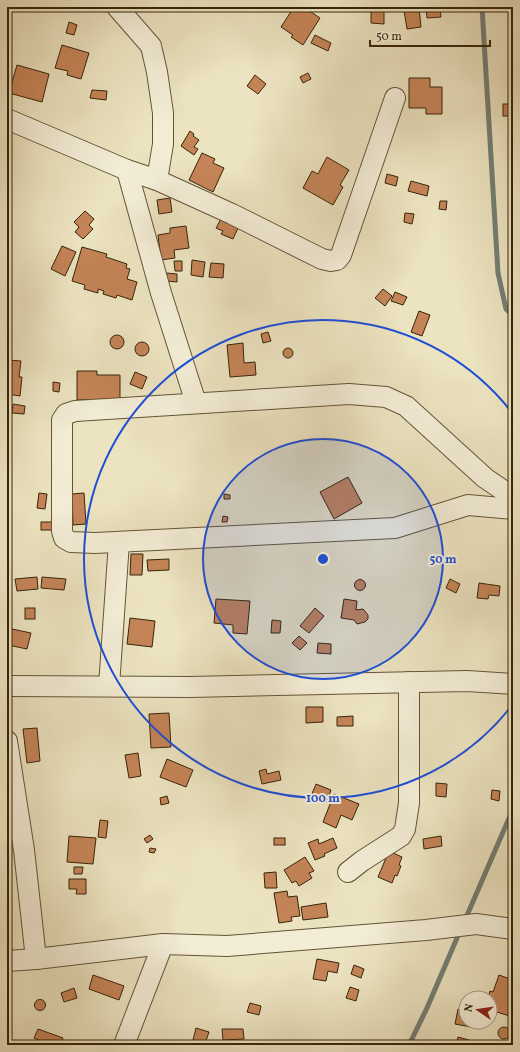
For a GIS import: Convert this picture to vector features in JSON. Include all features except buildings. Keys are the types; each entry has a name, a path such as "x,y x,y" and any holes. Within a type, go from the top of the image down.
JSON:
{"street":[{"path":"117,7 151,46 163,113 163,144 158,180"},
{"path":"7,119 127,170 158,180 232,214 322,259 331,261 337,260 341,255 395,98"},
{"path":"127,170 161,293 196,403"},
{"path":"513,497 485,478 406,406 386,397 349,394 75,411 66,414 62,420 62,531 64,538 71,542 119,542 395,528 468,505 513,509"},
{"path":"109,686 119,542"},
{"path":"7,686 190,687 467,681 513,684"},
{"path":"348,872 362,861 401,836 405,829 409,803 410,682"},
{"path":"7,741 24,850 36,959"},
{"path":"7,961 163,944 227,946 426,930 476,924 513,929"},
{"path":"124,1045 163,944"}],"waterway":[{"path":"482,7 498,273 506,309 513,315"},
{"path":"465,920 513,809"},
{"path":"409,1045 427,1008 460,931"}]}
